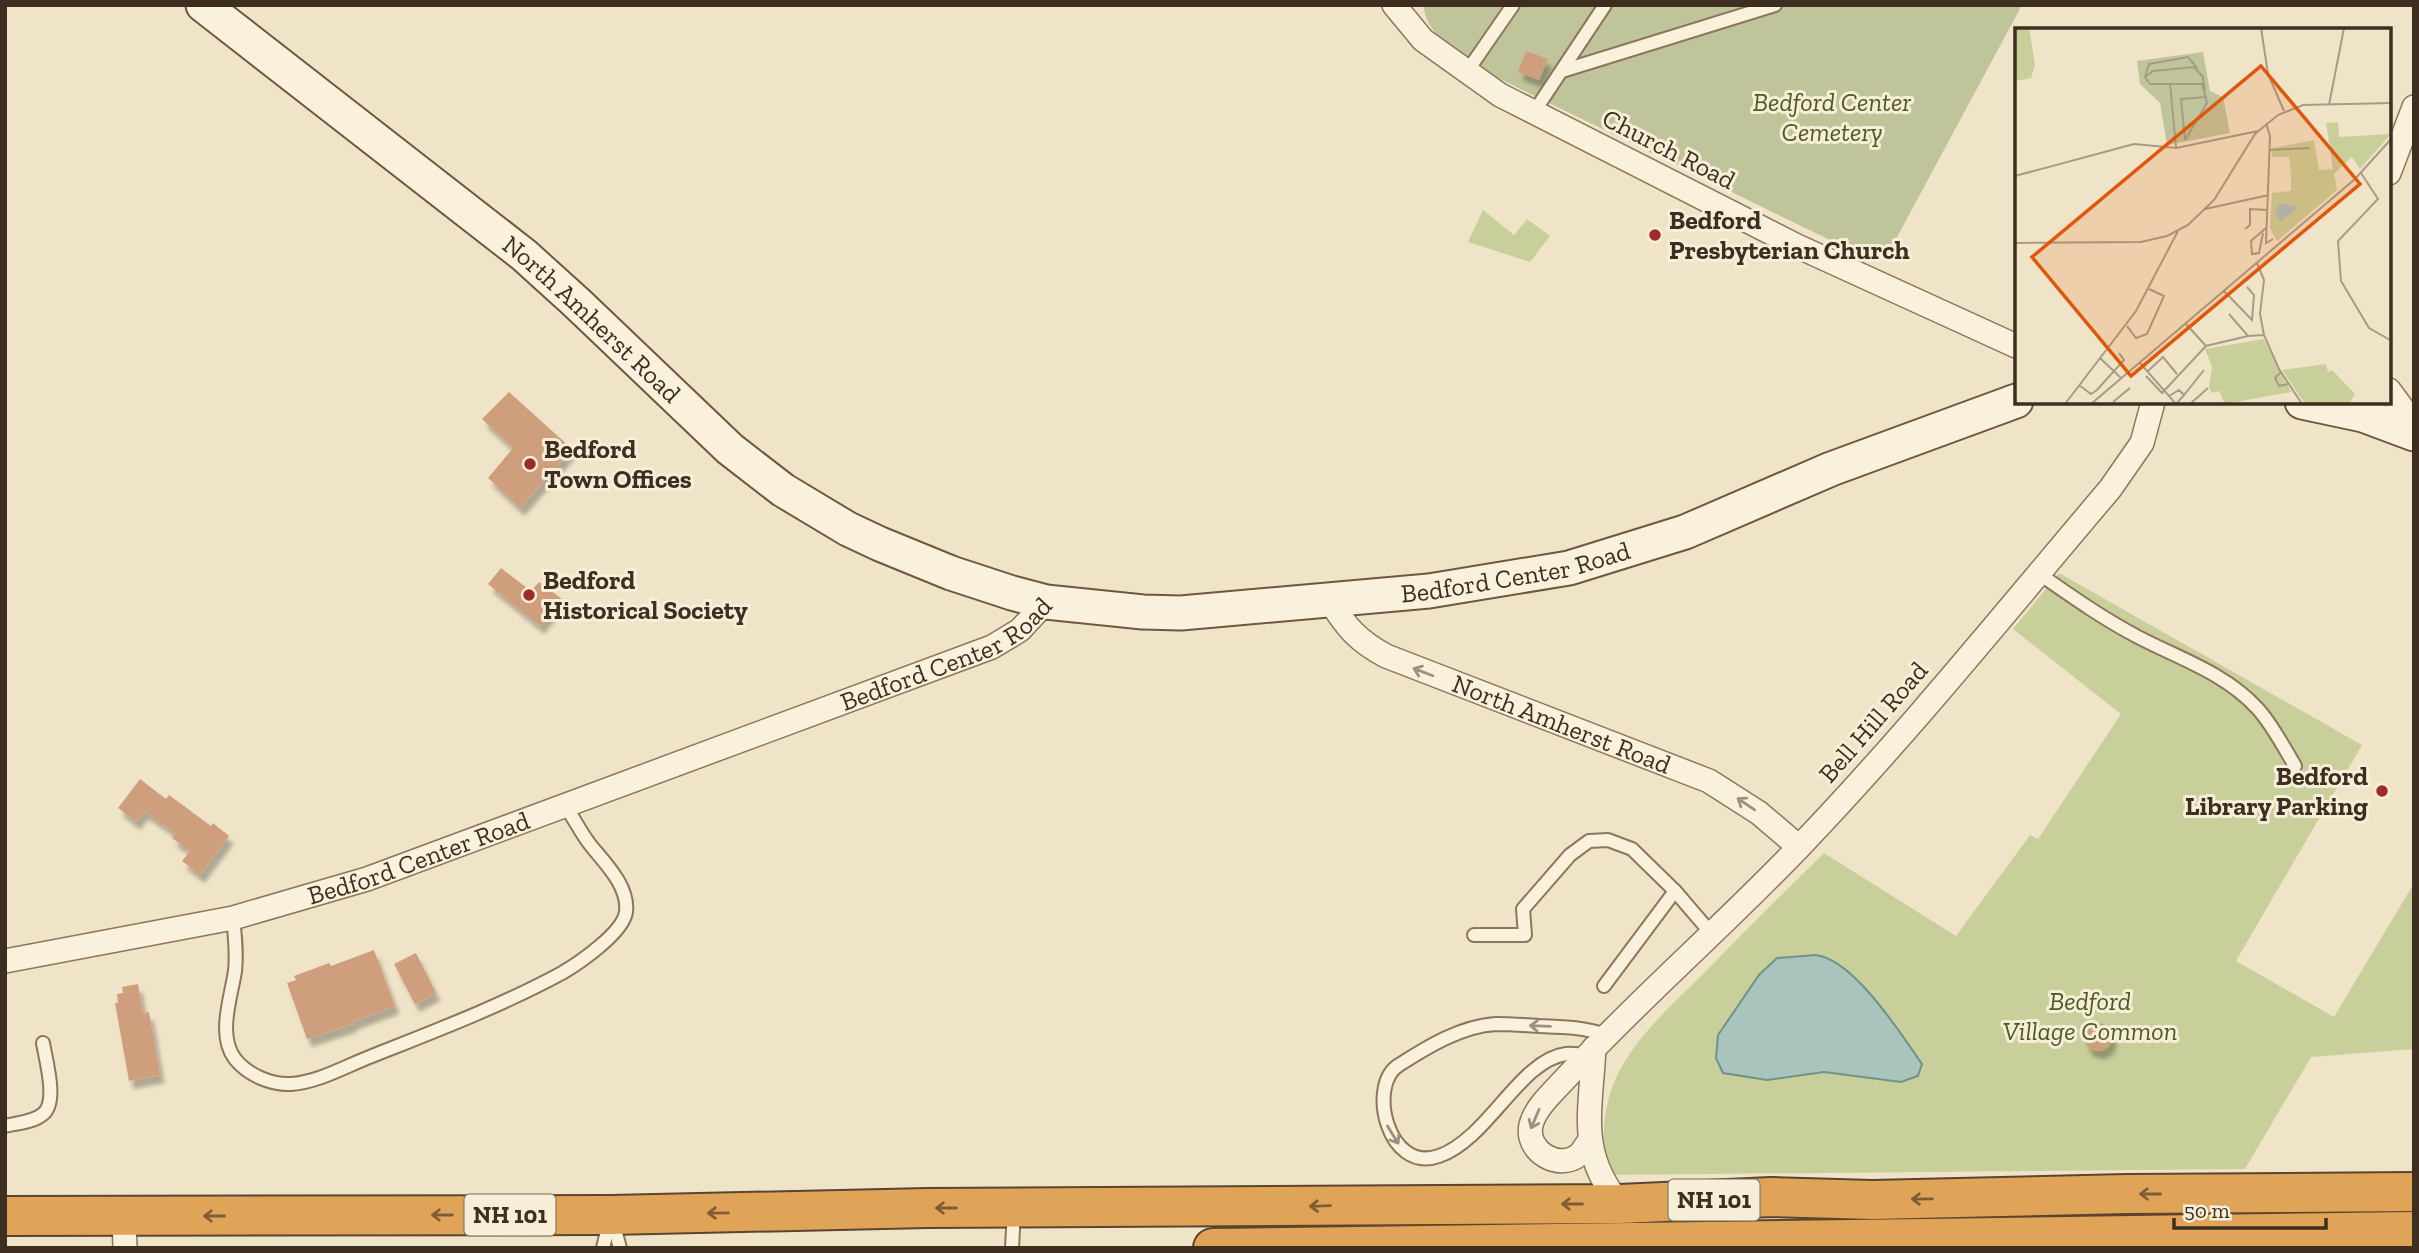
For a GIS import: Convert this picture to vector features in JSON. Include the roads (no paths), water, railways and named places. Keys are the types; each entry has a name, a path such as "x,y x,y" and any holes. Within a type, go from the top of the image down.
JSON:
{"highway":[{"name":"NH 101","path":"5,1216 125,1232 611,1237 1014,1208 1620,1204 1771,1197 1872,1200 2114,1194 2414,1192"},
{"name":"NH 101","path":"1213,1248 2414,1231"}],"street":[{"name":"North Amherst Road","path":"204,5 524,256 578,303 730,449 783,490 848,529 880,544 951,573 1046,602"},
{"name":"Church Road","path":"1394,5 1423,40 1500,95 1797,246 2015,345"},
{"path":"2391,168 2414,107"},
{"path":"2391,393 2414,424"},
{"name":"Bedford Center Road","path":"5,961 233,918 367,879 992,648 1020,630 1046,602 1181,613 1429,591 1569,568 1685,532 1831,470 2015,402"},
{"name":"Bell Hill Road","path":"1589,1142 1580,1155 1568,1160 1553,1160 1542,1155 1533,1145 1530,1127 1536,1112 1596,1046 1799,847 1881,759 2110,489 2135,454 2148,427 2153,404"},
{"path":"2320,404 2363,415 2414,434"},
{"name":"North Amherst Road","path":"1330,601 1344,625 1357,638 1386,656 1709,782 1759,813 1799,847"},
{"path":"1596,1046 1589,1142 1600,1177 1620,1204"},
{"path":"1367,1247 1372,1205"}],"lane":[{"path":"1466,73 1513,5"},
{"path":"1534,112 1605,5"},
{"path":"1562,71 1775,5"},
{"path":"2038,573 2087,608 2215,675 2240,692 2266,719 2295,766"},
{"path":"233,918 236,952 227,1011 228,1046 234,1058 244,1069 257,1077 289,1084 317,1078 452,1024 562,973 616,930 626,909 623,894 614,875 566,807"},
{"path":"1474,936 1525,935 1523,909 1570,855 1589,841 1608,840 1632,849 1675,891 1711,933"},
{"path":"1604,986 1675,891"},
{"path":"1494,1024 1581,1027 1596,1046 1544,1063 1532,1072 1483,1126 1456,1148 1437,1157 1422,1158 1407,1154 1387,1126 1384,1099 1388,1078 1394,1068 1447,1038 1494,1024"},
{"path":"5,1126 35,1119 47,1110 51,1099 43,1043"},
{"path":"1012,1248 1014,1208"}],"water":[{"path":"1815,955 1830,959 1845,969 1875,999 1922,1064 1918,1076 1901,1082 1824,1072 1767,1080 1723,1073 1716,1058 1718,1035 1759,975 1777,958"}],"place":[{"name":"Bedford Presbyterian Church","path":"1655,235"},
{"name":"Bedford Town Offices","path":"530,464"},
{"name":"Bedford Historical Society","path":"529,595"},
{"name":"Bedford Library Parking","path":"2382,791"}],"park label":[{"name":"Bedford Center Cemetery","path":"1832,117"},
{"name":"Bedford Village Common","path":"2090,1016"}]}
